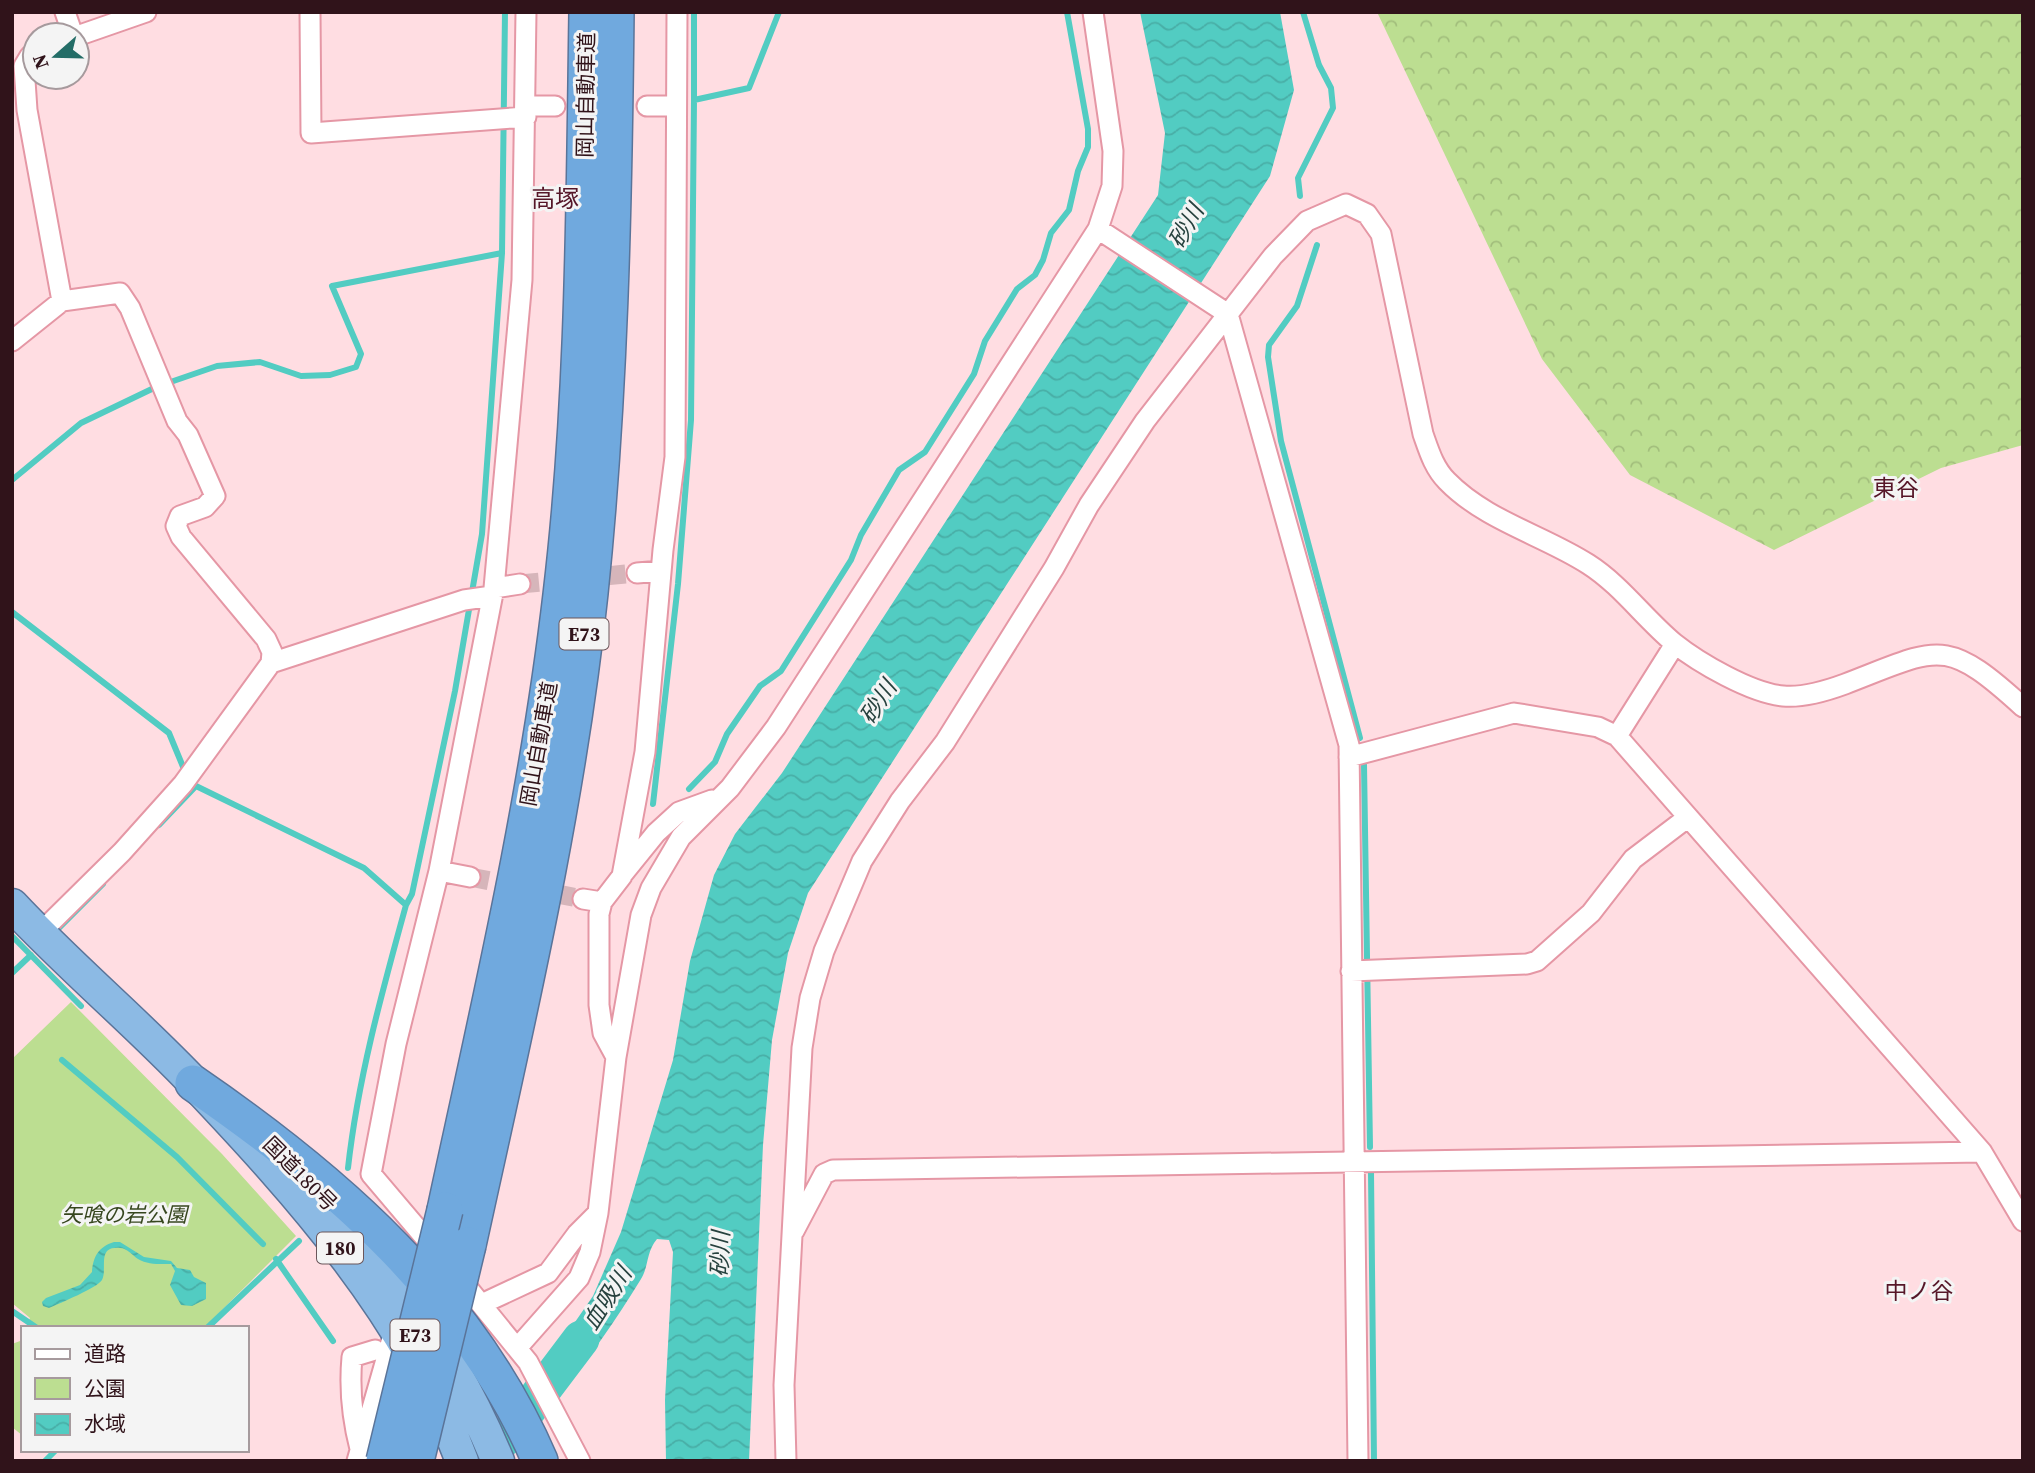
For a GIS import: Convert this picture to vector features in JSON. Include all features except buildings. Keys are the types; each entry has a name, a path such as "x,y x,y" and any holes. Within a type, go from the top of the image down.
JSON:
{"highway":[{"name":"岡山自動車道","path":"367,1457 445,1210 544,726 561,593 573,439 584,196 587,12"},
{"name":"岡山自動車道","path":"416,1461 468,1245 548,869 572,731 590,595 603,441 613,223 617,12"},
{"name":"国道180号","path":"12,905 193,1083 339,1245 385,1339 458,1449"},
{"name":"国道180号","path":"193,1083 264,1137 324,1197 381,1261 434,1335 479,1413 498,1461"},
{"path":"193,1083 271,1136 392,1244 441,1300 503,1387 539,1457"}],"street":[{"path":"91,30 146,12"},
{"path":"310,12 311,133 514,115 555,106"},
{"path":"526,12 514,115 522,280 483,596 439,871 390,1069 371,1174 523,1354 580,1461"},
{"path":"622,876 645,752 661,571 675,457 677,12"},
{"path":"523,1354 579,1278 590,1252 598,1213 616,1057 641,915 651,888 681,837 719,798 776,727 1104,232 1112,186 1113,151 1093,12"},
{"path":"22,91 20,112 62,301"},
{"path":"647,106 675,106"},
{"path":"786,1461 784,1385 795,1137 810,998 837,916 862,862 900,801 946,742 1054,568 1089,505 1145,421 1222,311 1307,221 1346,204 1367,214 1381,234 1423,434 1432,460 1446,480 1496,517 1587,563 1606,576 1675,644 1749,686 1783,696 1833,688 1926,653 1946,655 1982,669 2023,707"},
{"path":"1104,232 1222,311 1349,757 1362,971 1354,1164 1359,1461"},
{"path":"12,341 62,301 120,293 130,308 162,385 212,484 215,496 205,507 180,516 176,526 181,537 266,639 272,652 271,663 187,778 122,852 39,934"},
{"path":"637,573 661,571"},
{"path":"271,663 520,583"},
{"path":"1617,736 1675,644"},
{"path":"1349,757 1514,713 1598,727 1617,736 1982,1152 2023,1221"},
{"path":"616,1057 603,1033 599,1005 599,914 592,900 622,876 656,833 679,812 719,798"},
{"path":"1362,971 1527,964 1537,961 1591,914 1633,859 1687,818"},
{"path":"439,871 470,877"},
{"path":"792,1235 824,1174 833,1170 1354,1164 1982,1152"},
{"path":"488,1301 548,1273 577,1234 598,1213"},
{"path":"367,1457 385,1339"},
{"path":"367,1457 353,1421 350,1380 352,1357 385,1339"}],"green space":[{"path":"1377,12 2023,12 2023,445 1941,468 1774,550 1630,475 1542,359"},
{"name":"矢喰の岩公園","path":"71,1002 222,1154 296,1236 206,1326 27,1326 30,1318 12,1303 12,1059"},
{"path":"21,1339 21,1434 12,1427 12,1344"}],"water":[{"name":"砂川","path":"1140,12 1280,12 1294,90 1270,176 808,893 788,953 772,1040 763,1145 749,1461 666,1461 665,1400 673,1252 669,1240 657,1239 653,1244 641,1279 559,1398 544,1367 593,1296 621,1232 673,1060 690,961 714,875 735,834 782,773 1158,195 1165,133"},
{"path":"114,1242 120,1242 144,1257 171,1261 177,1268 190,1270 194,1277 206,1283 206,1299 192,1306 181,1305 170,1285 175,1271 171,1264 146,1262 125,1249 113,1248 105,1254 104,1275 99,1283 49,1308 43,1306 42,1302 46,1298 80,1285 92,1272 97,1253"}],"waterway":[{"path":"159,825 196,786 364,868 406,905 412,894 455,691 482,534 502,253 505,12"},
{"path":"694,12 694,100"},
{"path":"653,804 678,584 691,420 694,100 749,88 779,12"},
{"path":"689,789 715,762 727,734 760,686 781,671 851,560 861,535 899,470 925,452 974,374 985,341 1017,289 1035,275 1043,260 1051,233 1069,210 1078,171 1088,147 1088,129 1067,12"},
{"path":"1300,196 1298,178 1333,108 1331,88 1319,65 1303,12"},
{"path":"1317,245 1297,306 1269,345 1268,357 1281,441 1360,738"},
{"path":"12,480 81,423 156,387 217,366 260,362 301,376 330,375 356,367 361,354 332,286 502,253"},
{"path":"12,612 169,733 186,774"},
{"path":"1364,765 1370,1147"},
{"path":"59,928 103,884"},
{"path":"348,1168 364,1068 406,905"},
{"path":"12,936 81,1006"},
{"path":"12,973 31,955"},
{"path":"62,1060 177,1157 263,1244"},
{"path":"1371,1172 1374,1461"},
{"path":"209,1326 299,1241"},
{"path":"276,1259 333,1341"},
{"path":"12,1311 34,1326"},
{"name":"血吸川","path":"478,1461 510,1433 581,1339"},
{"path":"45,1461 54,1452"}],"tunnel":[{"path":"520,584 637,573"},
{"path":"470,877 583,899"}],"district":[{"name":"高塚","path":"555,199"},
{"name":"東谷","path":"1896,488"},
{"name":"中ノ谷","path":"1919,1291"}]}
